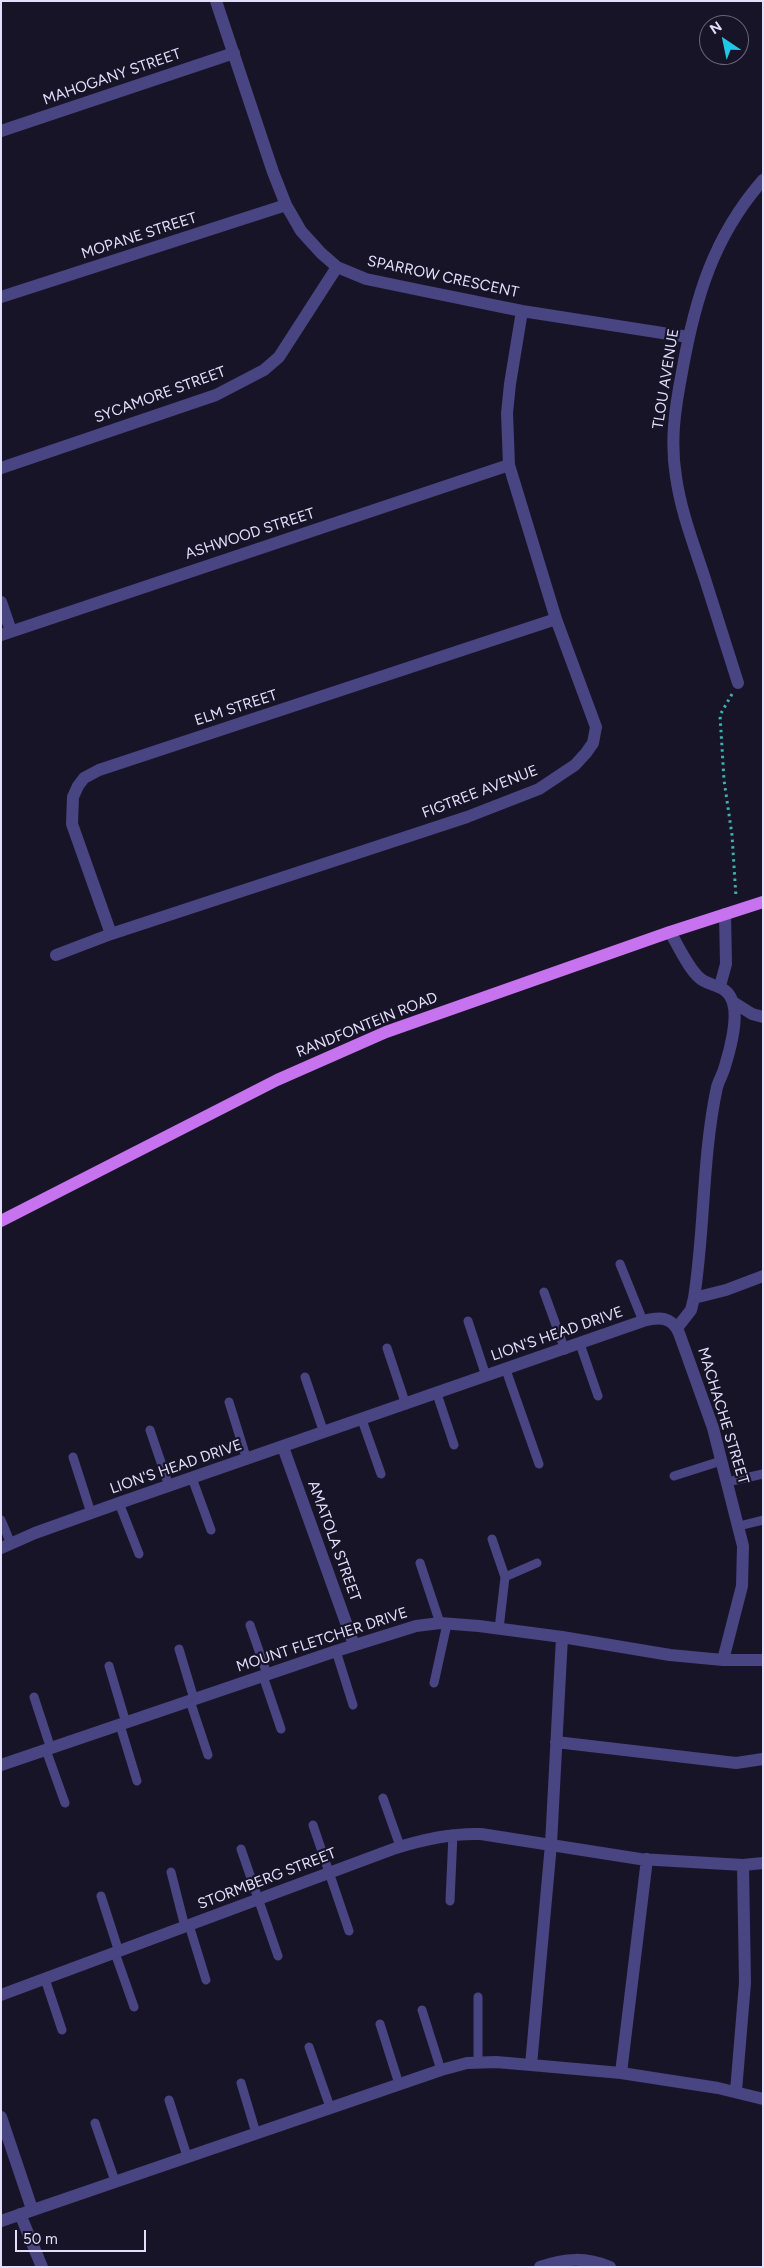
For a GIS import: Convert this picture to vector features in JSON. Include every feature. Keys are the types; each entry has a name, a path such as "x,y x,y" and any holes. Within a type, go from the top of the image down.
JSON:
{"main road":[{"name":"RANDFONTEIN ROAD","path":"1,1221 277,1080 386,1032 670,932 763,902"}],"street":[{"name":"SPARROW CRESCENT","path":"216,1 272,172 286,205 301,231 337,267 366,279 522,311 688,337"},
{"name":"MAHOGANY STREET","path":"1,131 234,53"},
{"name":"TLOU AVENUE","path":"738,683 683,512 672,452 674,416 688,337 705,274 716,248 740,209 763,180"},
{"name":"MOPANE STREET","path":"1,297 286,205"},
{"name":"SYCAMORE STREET","path":"1,468 216,395 264,370 279,357 337,267"},
{"name":"FIGTREE AVENUE","path":"56,955 110,934 467,817 539,789 559,777 586,753 593,743 596,727 556,619 509,465 507,412 522,311"},
{"name":"ASHWOOD STREET","path":"6,633 509,465"},
{"path":"1,602 6,633"},
{"name":"ELM STREET","path":"110,934 72,824 73,797 84,778 99,770 556,619"},
{"path":"720,986 726,964 731,912"},
{"path":"670,932 693,972 703,981 720,986 733,1002 752,1014 763,1017"},
{"path":"677,1328 691,1310 694,1298 704,1207 706,1155 718,1085 725,1067 733,1030 733,1002"},
{"path":"694,1298 726,1290 763,1276"},
{"name":"LION'S HEAD DRIVE","path":"6,1546 119,1503 643,1322 660,1318 667,1319 677,1328"},
{"name":"MACHACHE STREET","path":"677,1328 713,1428 744,1546 742,1586 723,1660"},
{"name":"AMATOLA STREET","path":"284,1447 354,1645"},
{"name":"MOUNT FLETCHER DRIVE","path":"1,1766 336,1651 416,1626 443,1624 499,1629 562,1637 670,1655 723,1660 763,1660"},
{"path":"531,2065 551,1844 562,1637"},
{"path":"556,1742 736,1762 763,1759"},
{"name":"STORMBERG STREET","path":"1,1995 400,1846 453,1834 481,1834 647,1859 744,1865 763,1863"},
{"path":"621,2073 647,1859"},
{"path":"736,2091 746,1982 744,1865"},
{"path":"1,2220 256,2132 467,2063 531,2065 621,2073 736,2091 763,2099"},
{"path":"1,2117 32,2209"},
{"path":"20,2214 42,2267"},
{"path":"540,2267 572,2259 586,2260 610,2267"}],"lane":[{"path":"620,1264 643,1322"},
{"path":"544,1292 565,1350"},
{"path":"468,1321 486,1376"},
{"path":"580,1344 598,1396"},
{"path":"387,1348 406,1405"},
{"path":"506,1370 539,1464"},
{"path":"305,1377 324,1433"},
{"path":"438,1394 454,1446"},
{"path":"229,1402 247,1460"},
{"path":"362,1420 380,1474"},
{"path":"150,1430 169,1486"},
{"path":"73,1457 91,1513"},
{"path":"674,1476 721,1461"},
{"path":"727,1482 763,1474"},
{"path":"192,1478 212,1530"},
{"path":"119,1503 139,1554"},
{"path":"1,1520 6,1546"},
{"path":"739,1526 763,1520"},
{"path":"492,1539 505,1577 499,1629"},
{"path":"420,1563 443,1624 434,1683"},
{"path":"505,1577 538,1563"},
{"path":"250,1625 282,1729"},
{"path":"179,1649 208,1755"},
{"path":"336,1651 353,1705"},
{"path":"108,1666 137,1781"},
{"path":"34,1697 65,1803"},
{"path":"383,1798 400,1846"},
{"path":"313,1825 349,1931"},
{"path":"450,1901 453,1834"},
{"path":"241,1849 278,1956"},
{"path":"171,1872 206,1980"},
{"path":"101,1896 134,2007"},
{"path":"45,1978 62,2030"},
{"path":"478,1997 478,2062"},
{"path":"422,2010 441,2070"},
{"path":"380,2024 400,2084"},
{"path":"309,2047 330,2108"},
{"path":"241,2083 256,2132"},
{"path":"169,2100 186,2156"},
{"path":"95,2123 115,2181"}],"path":[{"path":"731,912 732,834 724,780 720,715 738,683"}]}
